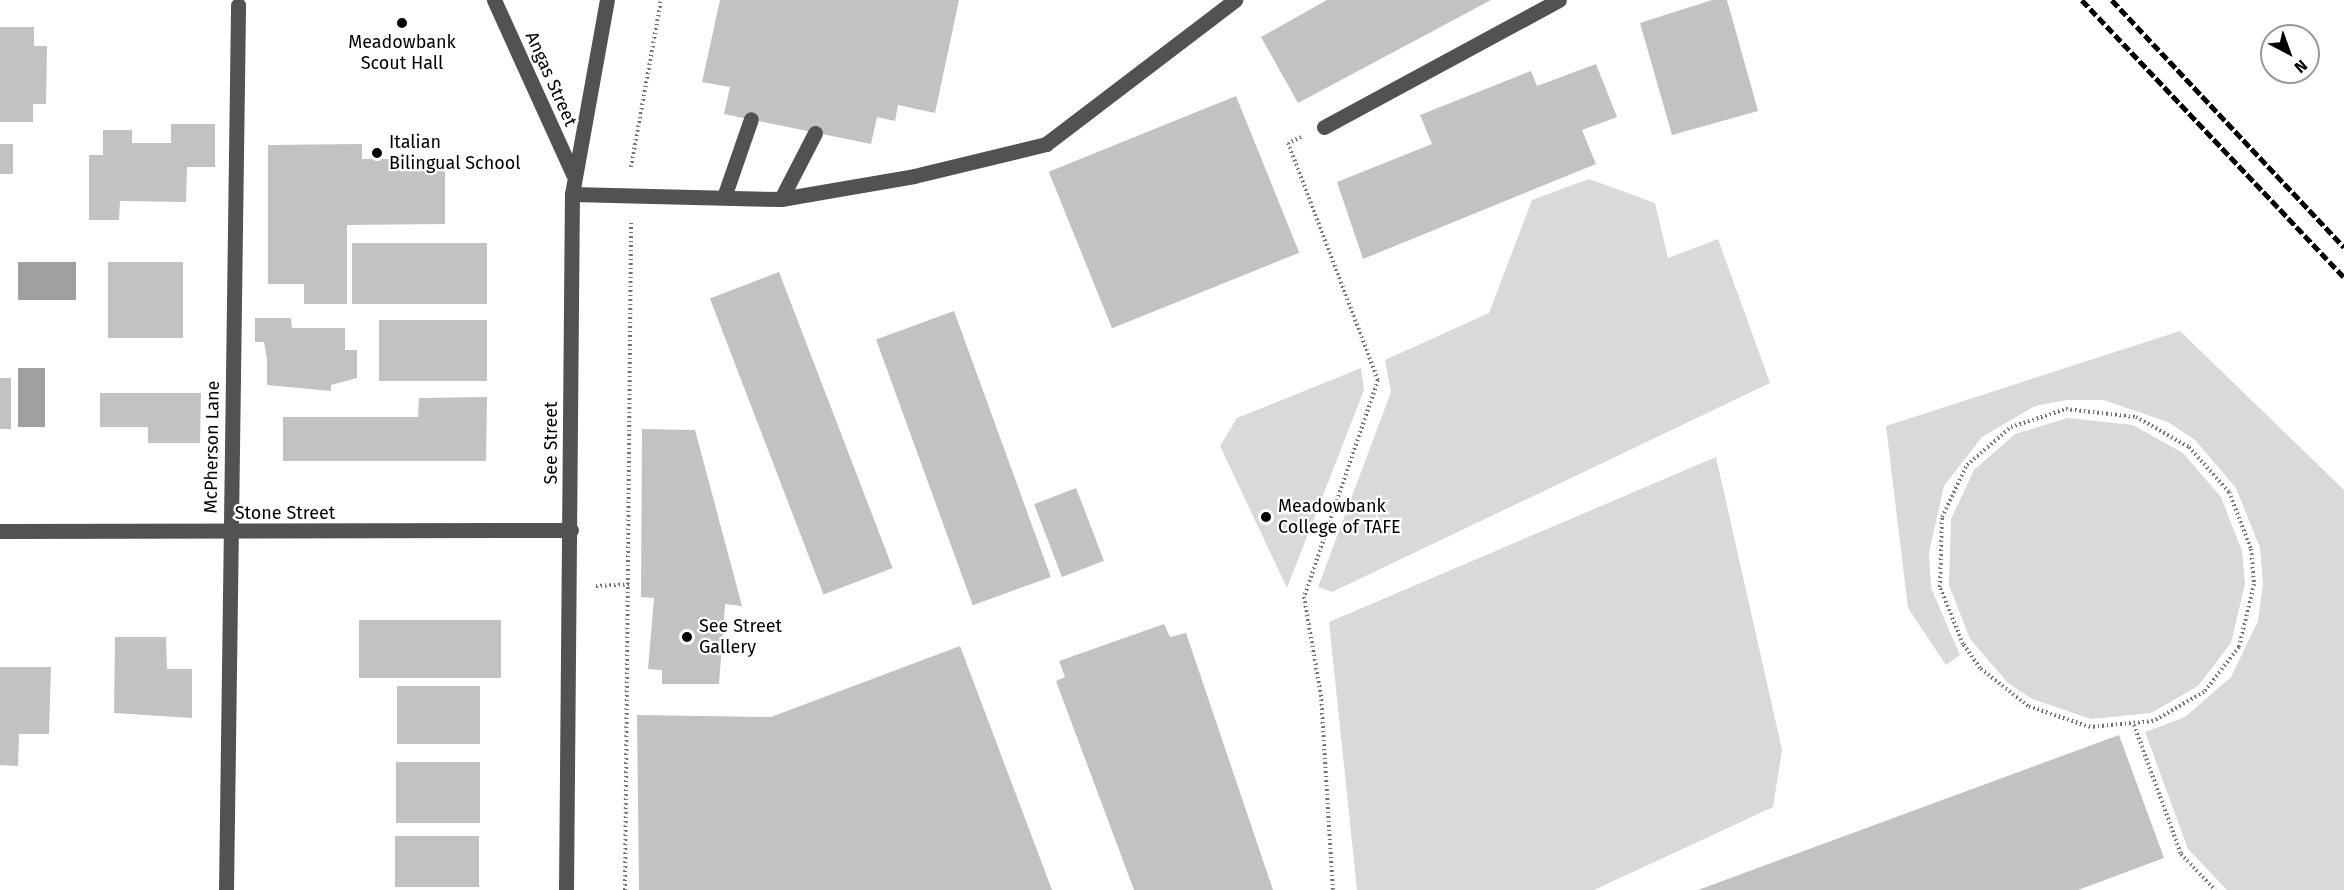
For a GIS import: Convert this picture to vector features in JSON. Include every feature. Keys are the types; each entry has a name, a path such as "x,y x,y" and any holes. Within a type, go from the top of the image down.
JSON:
{"street":[{"name":"Angas Street","path":"494,0 573,174"},
{"name":"See Street","path":"566,890 571,530 572,194 573,174 607,0"},
{"path":"572,194 725,194 781,199 1046,144 1235,0"},
{"path":"1324,127 1559,0"},
{"name":"McPherson Lane","path":"226,890 237,5"},
{"path":"725,194 751,119"},
{"path":"781,199 815,133"},
{"name":"Stone Street","path":"0,531 571,530"}],"path":[{"path":"625,890 632,146 661,0"},
{"path":"1324,127 1288,143 1378,380 1304,597 1321,695 1333,890"},
{"path":"2102,409 2163,430 2211,468 2242,520 2254,584 2239,646 2204,692 2180,709 2134,725 2090,727 2028,706 1980,668 1949,616 1937,552 1952,490 1987,443 2038,415 2102,409"},
{"path":"2134,725 2181,854 2215,890"}],"shaded area":[{"path":"1589,179 1655,203 1668,258 1718,239 1770,383 1332,592 1318,587 1391,392 1385,360 1489,313 1532,200"},
{"path":"18,262 76,262 76,300 18,300"},
{"path":"2180,331 2344,490 2344,890 2227,890 2188,849 2145,732 2185,717 2231,677 2258,621 2263,584 2260,548 2236,488 2195,440 2168,422 2103,400 2066,400 2035,406 1982,437 1944,486 1929,552 1931,588 1960,655 1946,665 1908,608 1886,426"},
{"path":"18,368 45,368 45,427 18,427"},
{"path":"1361,368 1364,390 1287,588 1220,446 1237,418"},
{"path":"2068,418 2133,425 2183,453 2221,497 2242,551 2245,584 2231,643 2198,686 2151,713 2091,719 2032,699 2008,683 1970,639 1949,585 1951,519 1974,470 2015,434"},
{"path":"1716,457 1782,750 1773,807 1594,890 1357,890 1329,622"}],"building":[{"path":"720,0 959,0 935,113 898,105 895,121 877,117 871,144 724,114 730,87 702,82"},
{"path":"1327,0 1491,0 1298,103 1261,37"},
{"path":"1712,0 1727,0 1758,111 1672,135 1640,23"},
{"path":"0,27 34,27 34,46 47,46 46,104 33,104 33,122 0,122"},
{"path":"1596,64 1617,117 1582,130 1596,164 1363,259 1337,182 1432,144 1420,115 1531,71 1537,86"},
{"path":"1236,96 1299,253 1112,328 1049,172"},
{"path":"171,124 215,124 215,167 187,167 186,202 120,201 119,220 89,220 89,155 103,155 103,130 132,130 132,143 171,143"},
{"path":"0,144 13,144 13,174 0,174"},
{"path":"362,144 362,159 445,159 445,224 347,225 347,304 304,304 304,284 268,284 268,145"},
{"path":"352,243 487,243 487,304 352,304"},
{"path":"108,262 183,262 183,338 108,338"},
{"path":"779,272 893,568 824,594 710,299"},
{"path":"954,311 1051,577 973,605 876,339"},
{"path":"255,318 291,318 292,328 345,328 345,350 357,350 357,378 331,385 331,391 267,385 264,342 255,342"},
{"path":"379,320 487,320 487,381 379,381"},
{"path":"0,378 11,378 11,429 0,429"},
{"path":"100,393 201,393 200,443 148,443 148,427 100,427"},
{"path":"487,397 486,461 283,461 283,417 418,417 419,398"},
{"path":"642,429 695,430 742,606 725,604 719,684 662,684 662,670 648,669 654,598 641,597"},
{"path":"1076,488 1104,561 1062,577 1034,504"},
{"path":"359,620 501,620 501,678 359,678"},
{"path":"1164,624 1170,637 1186,633 1273,890 1134,890 1056,681 1065,677 1059,661"},
{"path":"115,637 166,637 167,669 192,669 192,718 114,713"},
{"path":"960,646 1052,890 639,890 637,715 771,717"},
{"path":"0,667 51,667 49,734 19,734 18,766 0,765"},
{"path":"397,686 480,686 480,744 397,744"},
{"path":"2119,735 2164,858 2078,890 1698,890"},
{"path":"396,762 480,762 480,823 396,823"},
{"path":"395,836 479,836 479,887 395,887"}],"railway":[{"path":"2082,0 2344,277"},
{"path":"2112,0 2344,247"}],"place":[{"name":"Meadowbank Scout Hall","path":"402,23"},
{"name":"Italian Bilingual School","path":"377,153"},
{"name":"Meadowbank College of TAFE","path":"1266,517"},
{"name":"See Street Gallery","path":"687,637"}]}
